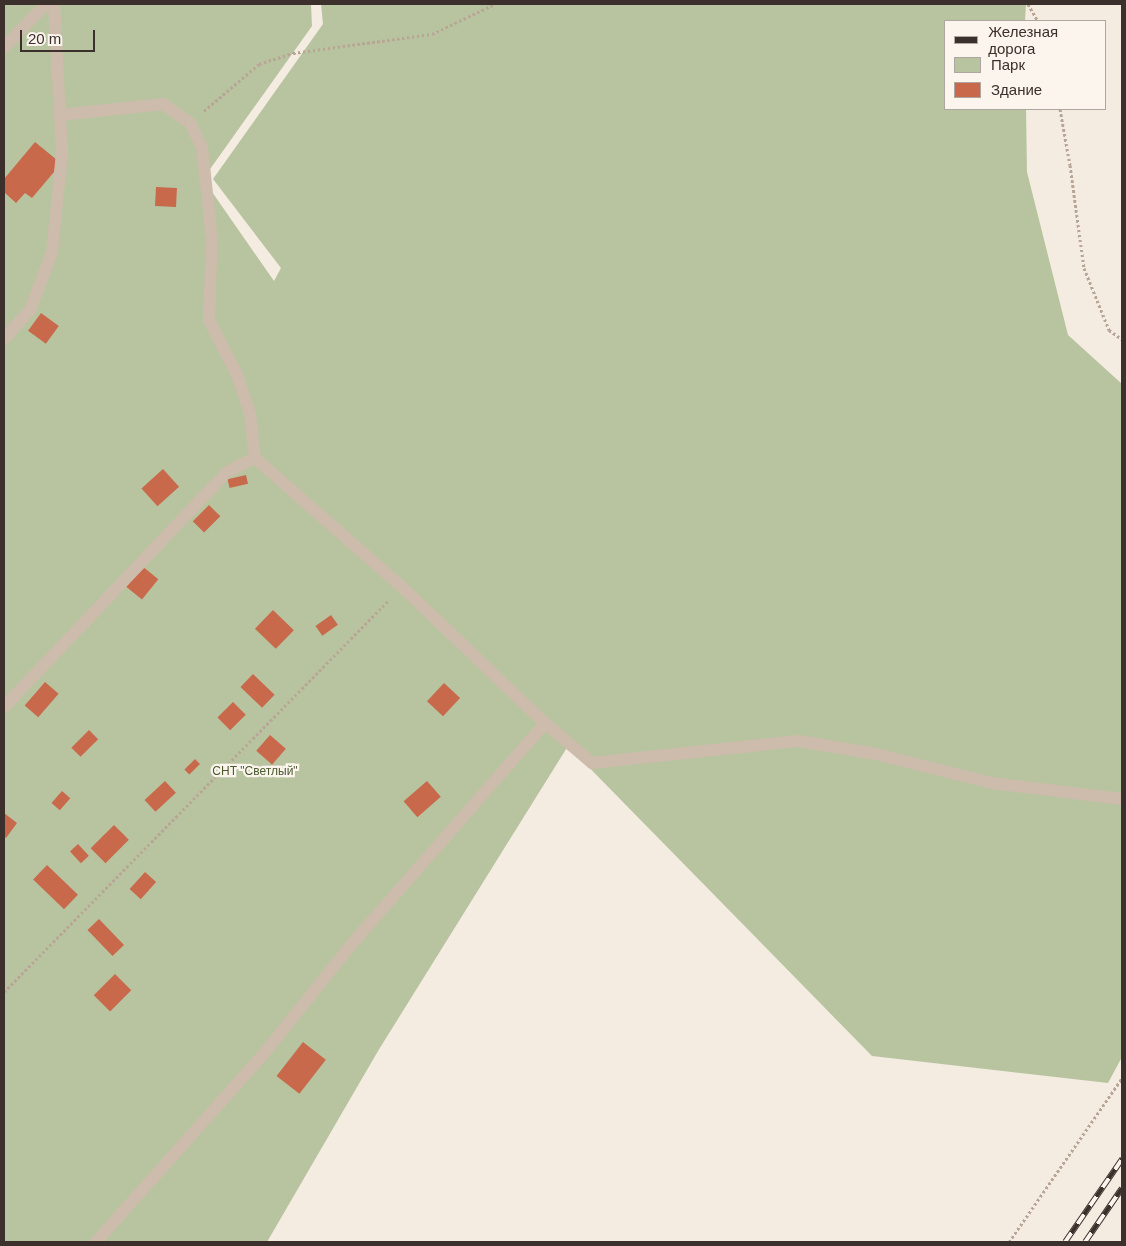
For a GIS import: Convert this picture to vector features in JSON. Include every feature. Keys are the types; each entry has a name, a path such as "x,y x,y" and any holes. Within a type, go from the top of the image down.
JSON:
{"lane":[{"path":"4,46 46,4"},
{"path":"4,338 30,310 52,254 62,152 54,4"},
{"path":"60,114 163,104 190,122 202,148 212,238 209,320 238,377 250,413 255,458 402,588 545,723 592,763 800,741 876,754 992,783 1122,799"},
{"path":"4,707 227,472 255,458"},
{"path":"96,1242 266,1051 350,946 545,723"}],"path":[{"path":"190,122 259,64 293,53 432,34 495,4"},
{"path":"1028,4 1037,20"},
{"path":"1060,110 1070,165 1084,268 1109,330 1122,339"},
{"path":"4,992 402,588"},
{"path":"1009,1242 1122,1078"}],"green space":[{"name":"СНТ \"Светлый\"","path":"4,4 311,4 312,26 203,179 274,281 281,268 213,179 323,24 321,4 1026,4 1025,20 944,20 944,110 1026,110 1027,172 1068,335 1122,384 1122,1057 1108,1083 872,1056 568,746 378,1051 267,1242 4,1242"}],"building":[{"path":"35,142 57,160 54,172 32,198 25,193 16,203 4,192 4,179"},
{"path":"156,187 177,188 176,207 155,206"},
{"path":"41,313 59,326 46,344 28,331"},
{"path":"163,469 179,487 158,506 141,488"},
{"path":"246,475 248,484 230,488 227,479"},
{"path":"209,505 220,516 204,533 193,521"},
{"path":"142,566 158,579 142,599 126,586"},
{"path":"273,610 294,630 276,649 255,629"},
{"path":"331,615 338,625 322,636 315,626"},
{"path":"253,674 275,695 262,708 240,687"},
{"path":"45,682 59,694 38,717 25,705"},
{"path":"444,683 460,698 443,716 427,701"},
{"path":"233,702 246,715 230,730 217,718"},
{"path":"89,730 98,739 81,757 71,748"},
{"path":"270,735 286,749 272,765 256,751"},
{"path":"195,759 200,764 189,775 184,770"},
{"path":"165,781 176,793 155,812 145,800"},
{"path":"427,781 441,797 417,817 404,801"},
{"path":"62,791 70,798 60,810 52,803"},
{"path":"4,813 17,823 6,838 4,836"},
{"path":"114,825 129,840 106,863 91,848"},
{"path":"78,844 89,856 81,863 70,852"},
{"path":"47,865 78,895 64,909 33,879"},
{"path":"145,872 156,882 141,899 130,889"},
{"path":"99,919 124,945 112,956 87,930"},
{"path":"115,974 131,990 110,1011 94,995"},
{"path":"303,1042 326,1060 299,1094 277,1076"}],"railway":[{"path":"1065,1242 1122,1159"},
{"path":"1085,1242 1122,1188"}]}
